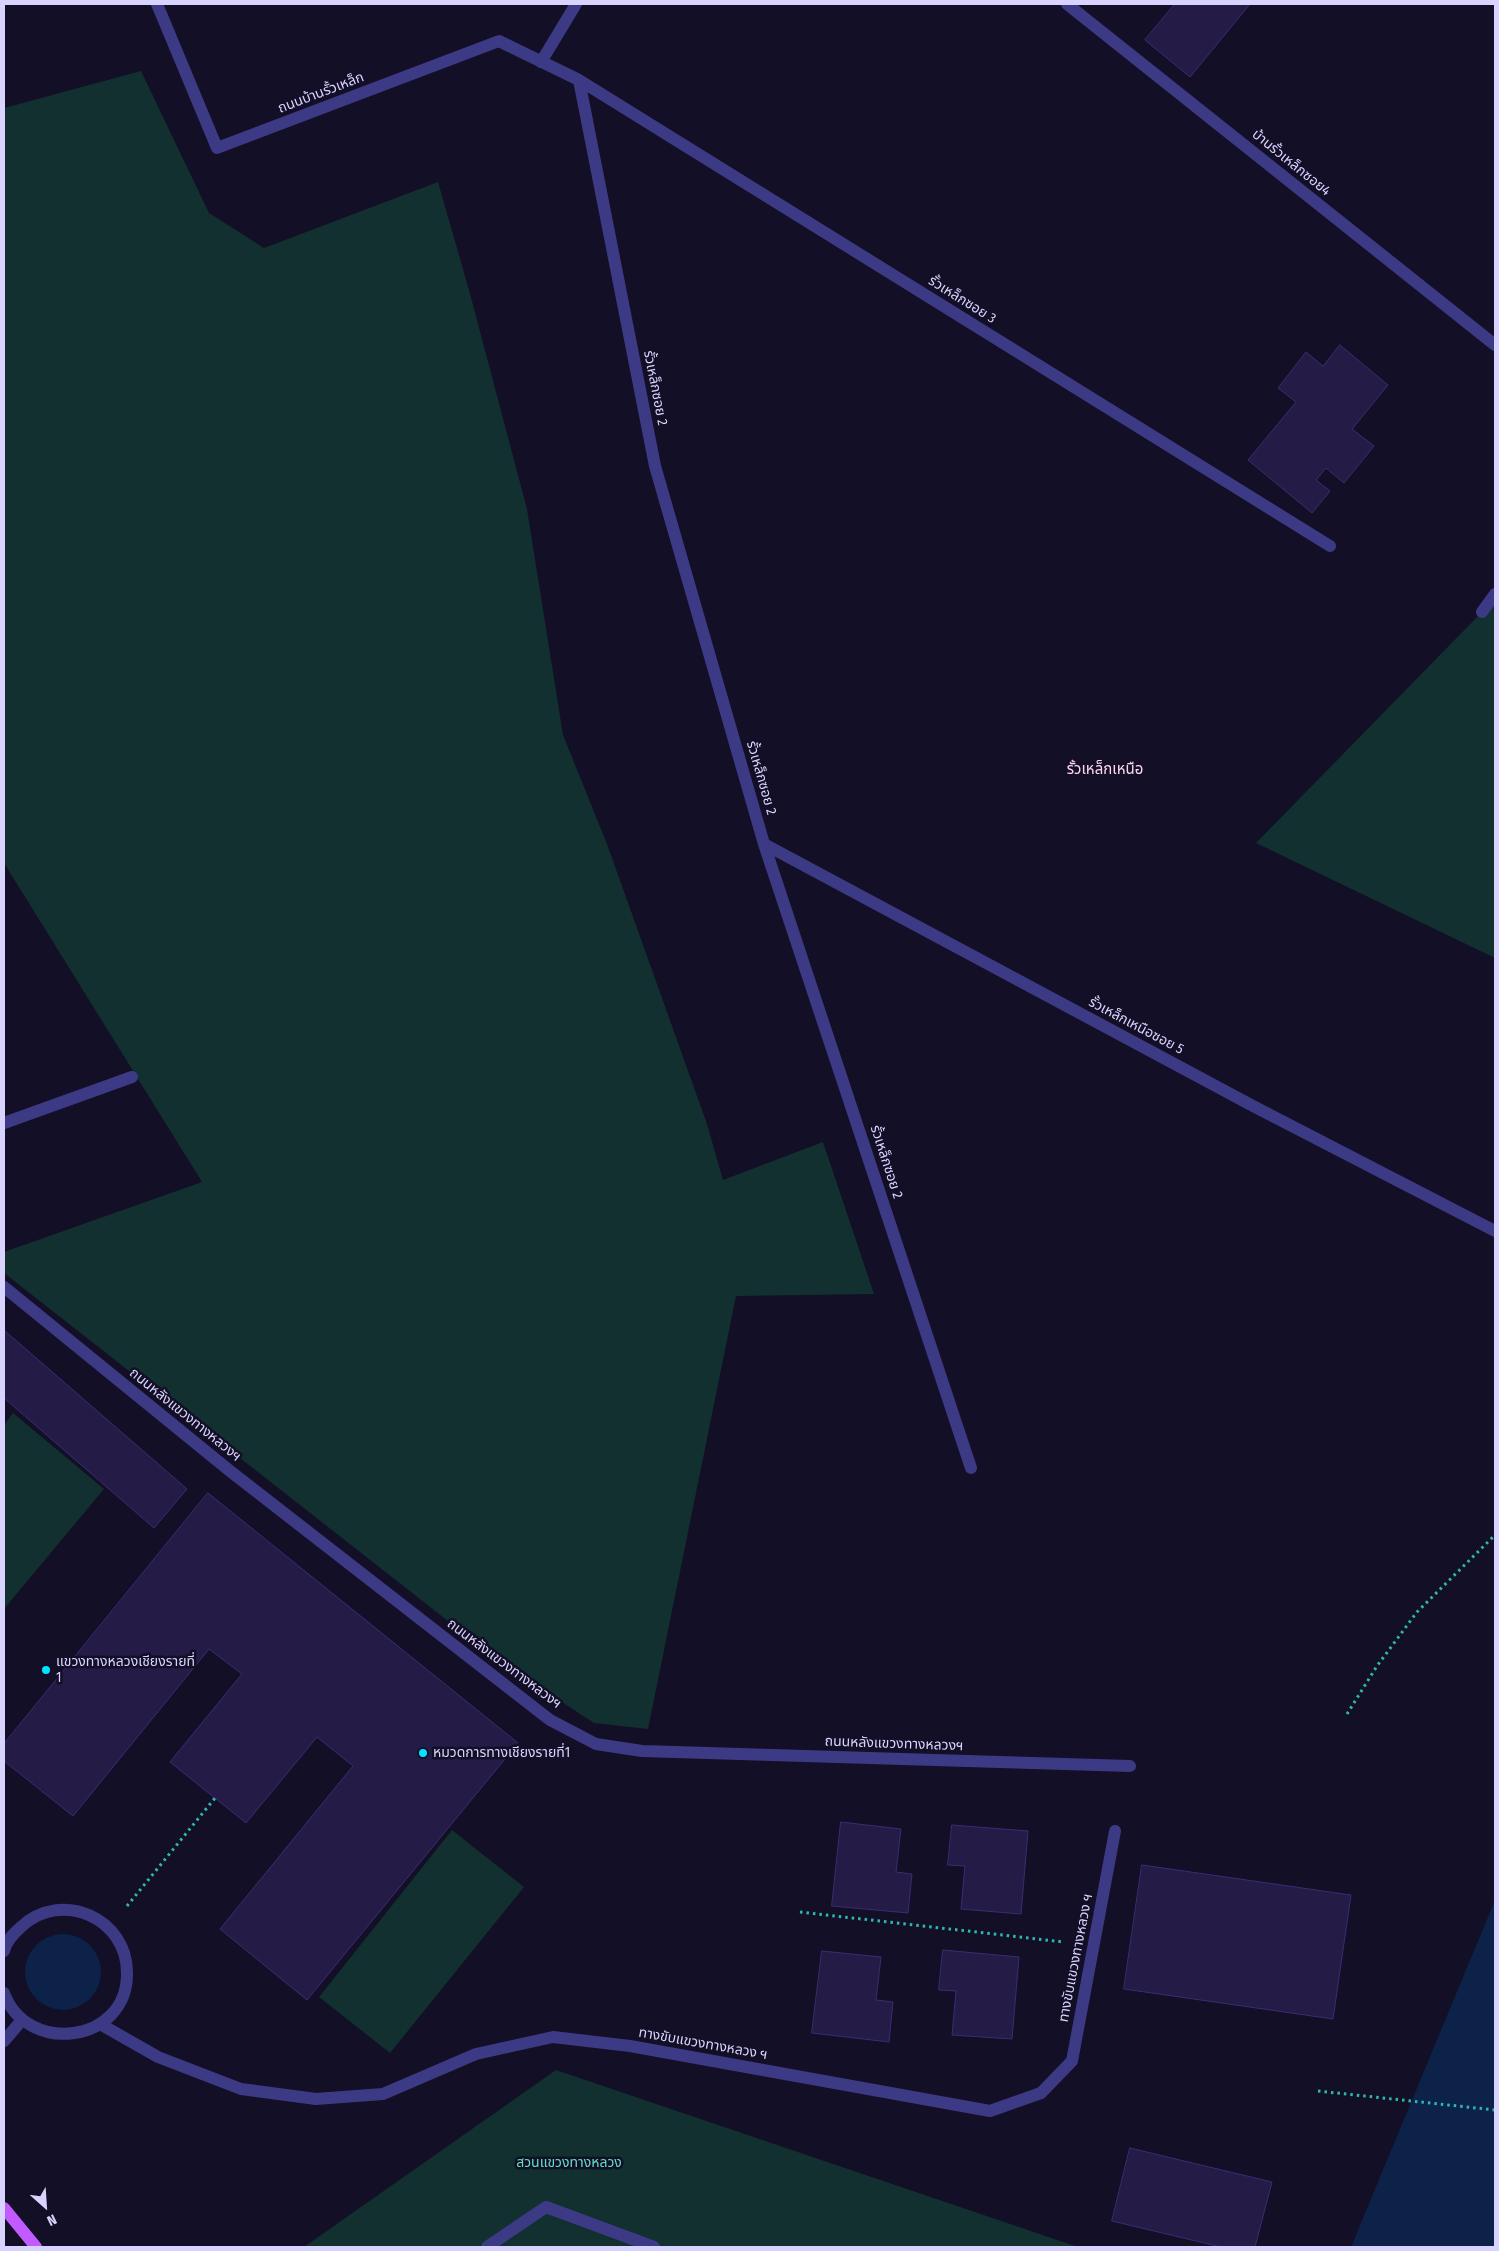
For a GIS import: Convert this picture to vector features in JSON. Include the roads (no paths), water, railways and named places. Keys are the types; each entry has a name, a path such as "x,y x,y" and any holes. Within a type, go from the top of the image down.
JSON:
{"main road":[{"path":"4,2208 36,2247"}],"street":[{"name":"ถนนบ้านรั้วเหล็ก","path":"158,4 218,148 500,41 579,80"},
{"path":"541,62 576,4"},
{"name":"บ้านรั้วเหล็กซอย4","path":"1067,4 1495,345"},
{"name":"รั้วเหล็กซอย 3","path":"579,80 1330,546"},
{"name":"รั้วเหล็กซอย 2","path":"579,80 655,466 764,844 972,1468"},
{"path":"1482,612 1495,594"},
{"name":"รั้วเหล็กเหนือซอย 5","path":"764,844 1253,1106 1495,1231"},
{"path":"4,1124 132,1077"},
{"name":"ถนนหลังแขวงทางหลวงฯ","path":"4,1287 230,1471 550,1720 596,1744 642,1751 1130,1766"},
{"name":"ทางขับแขวงทางหลวง ฯ","path":"100,2024 158,2057 241,2089 316,2099 383,2094 476,2054 553,2037 630,2046 990,2111 1041,2093 1072,2061 1115,1831"},
{"path":"4,1951 12,1934 28,1919 50,1910 72,1909 82,1911 109,1928 121,1946 127,1974 123,1995 116,2008 100,2024 89,2030 67,2035 47,2034 22,2020 7,2003 4,1993"},
{"path":"4,1924 12,1934"},
{"path":"4,2041 22,2020"},
{"path":"487,2247 546,2207 654,2247"}],"water":[{"path":"1495,1900 1495,2247 1351,2247"},
{"path":"63,1934 78,1937 90,1945 98,1957 101,1972 98,1987 90,1999 78,2007 63,2010 48,2007 36,1999 28,1987 25,1972 28,1957 36,1945 48,1937"}],"place":[{"name":"แขวงทางหลวงเชียงรายที่ 1","path":"46,1670"},
{"name":"หมวดการทางเชียงรายที่1","path":"423,1753"}],"district":[{"name":"รั้วเหล็กเหนือ","path":"1105,770"}],"park label":[{"name":"สวนแขวงทางหลวง","path":"569,2163"}]}
